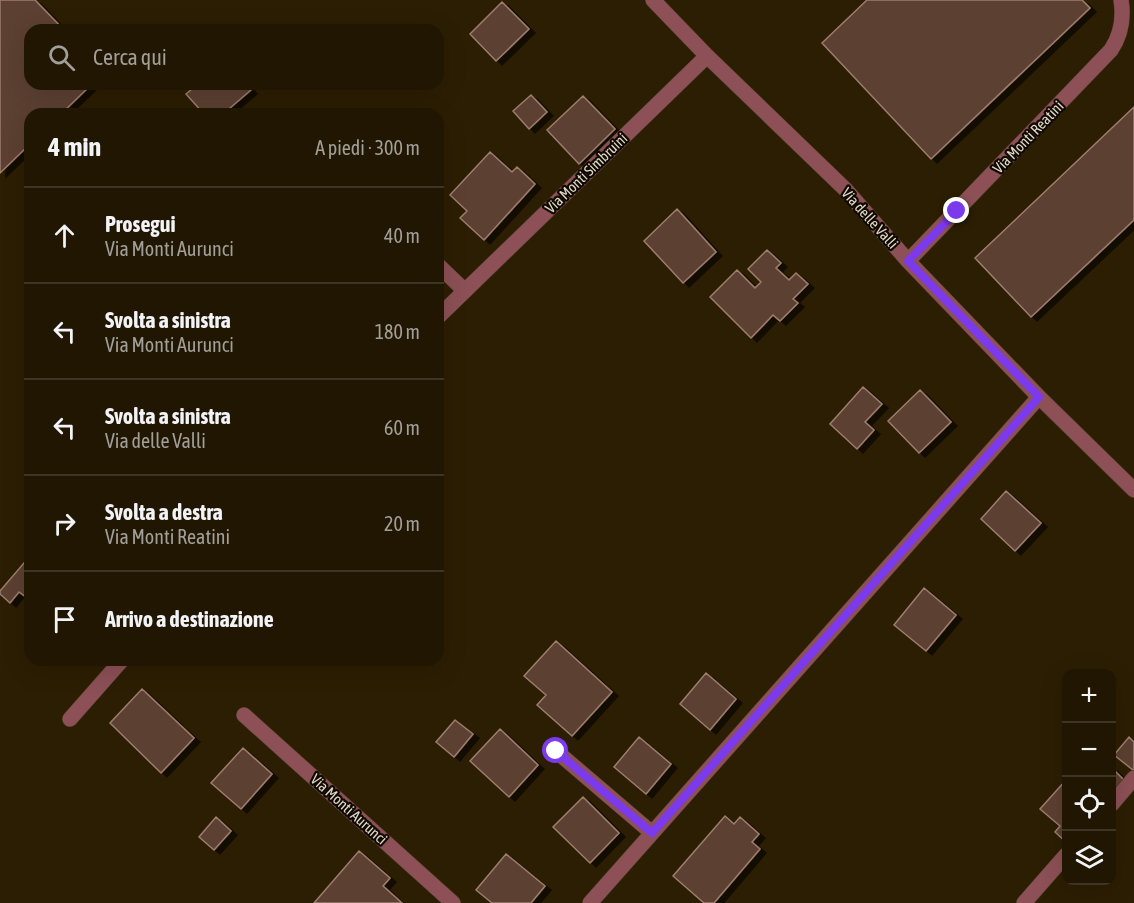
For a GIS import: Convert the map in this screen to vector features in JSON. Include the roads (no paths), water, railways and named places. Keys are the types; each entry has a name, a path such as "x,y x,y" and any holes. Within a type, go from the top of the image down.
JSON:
{"street":[{"name":"Via delle Valli","path":"652,0 846,190 908,261 1039,397 1134,490"},
{"name":"Via Monti Reatini","path":"908,261 1111,50 1121,30 1121,0"},
{"name":"Via Monti Simbruini","path":"444,311 707,56"},
{"path":"444,271 465,291"},
{"path":"590,903 1039,397"},
{"path":"70,718 117,666"},
{"name":"Via Monti Aurunci","path":"244,715 453,903"},
{"path":"556,751 652,833"},
{"path":"1116,799 1134,778"},
{"path":"1024,903 1062,860"}]}
